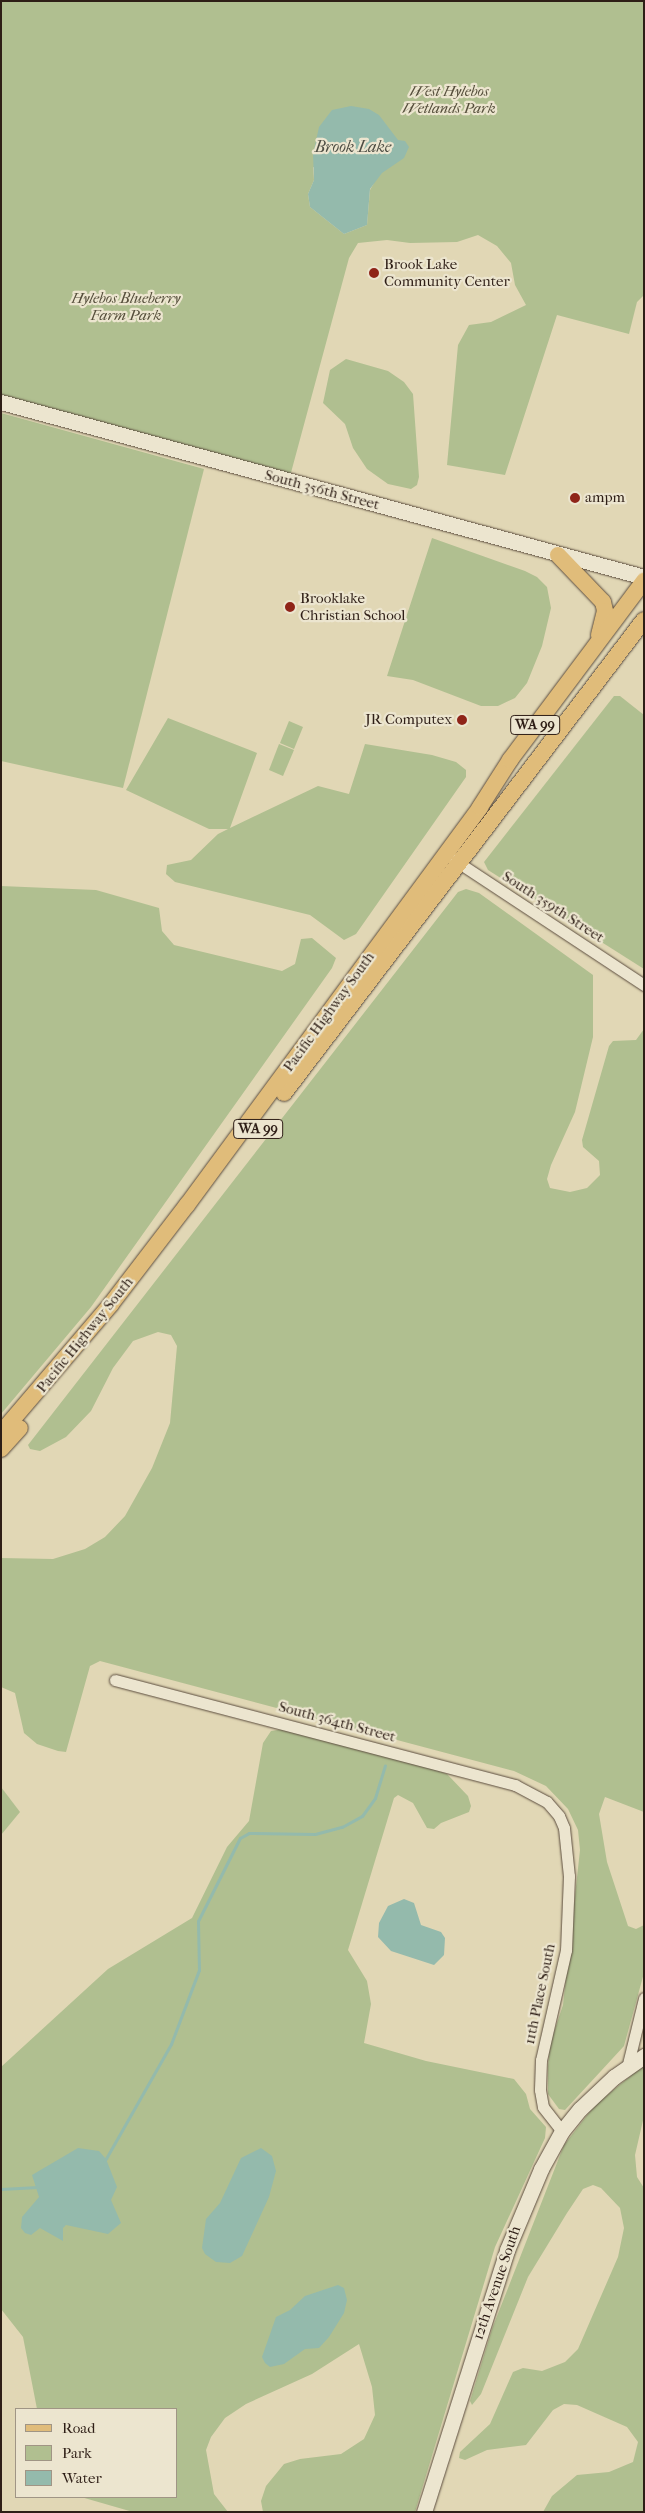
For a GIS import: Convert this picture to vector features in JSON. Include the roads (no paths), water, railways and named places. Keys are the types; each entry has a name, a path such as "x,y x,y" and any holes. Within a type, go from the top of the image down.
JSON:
{"main road":[{"name":"South 356th Street","path":"1,402 558,555 644,576"},
{"path":"558,555 603,602 605,611 595,646"},
{"name":"Pacific Highway South","path":"1,1449 57,1386 159,1261 452,859 510,760 644,582"},
{"name":"Pacific Highway South","path":"1,1434 139,1269 452,859 644,620"},
{"name":"12th Avenue South","path":"424,2512 507,2250 532,2188 562,2132 580,2109 614,2077 644,2056"}],"street":[{"name":"South 359th Street","path":"452,859 644,985"},
{"name":"South 364th Street","path":"115,1680 516,1785 548,1802"},
{"name":"11th Place South","path":"548,1802 559,1816 564,1828 569,1876 566,1950 544,2046 540,2090 543,2107 562,2132"},
{"path":"627,2068 644,1998"}],"water":[{"name":"Brook Lake","path":"351,106 369,109 379,115 398,140 405,141 409,147 404,158 382,173 370,189 367,225 344,234 310,207 308,194 314,180 313,154 319,127 332,110"},
{"path":"404,1899 414,1903 421,1925 441,1932 445,1938 444,1955 434,1965 391,1951 378,1937 379,1923 388,1906"},
{"path":"78,2148 99,2151 106,2159 117,2187 111,2200 121,2223 108,2234 66,2225 63,2228 63,2241 40,2228 31,2235 25,2233 21,2228 22,2217 39,2197 32,2175"},
{"path":"261,2148 272,2156 276,2171 269,2197 242,2256 230,2263 216,2262 205,2254 202,2248 206,2219 220,2203 241,2158"},
{"path":"338,2285 344,2288 347,2300 344,2313 329,2337 319,2348 305,2349 284,2364 270,2367 265,2363 262,2357 276,2317 290,2310 305,2296"}],"waterway":[{"path":"104,2162 171,2044 199,1970 198,1921 240,1838 249,1833 315,1834 342,1827 362,1816 375,1798 385,1766"},
{"path":"1,2189 38,2187"}],"place":[{"name":"Brook Lake Community Center","path":"374,273"},
{"name":"ampm","path":"575,498"},
{"name":"Brooklake Christian School","path":"290,607"},
{"name":"JR Computex","path":"462,720"}],"park label":[{"name":"West Hylebos Wetlands Park","path":"449,100"},
{"name":"Hylebos Blueberry Farm Park","path":"126,306"}]}
